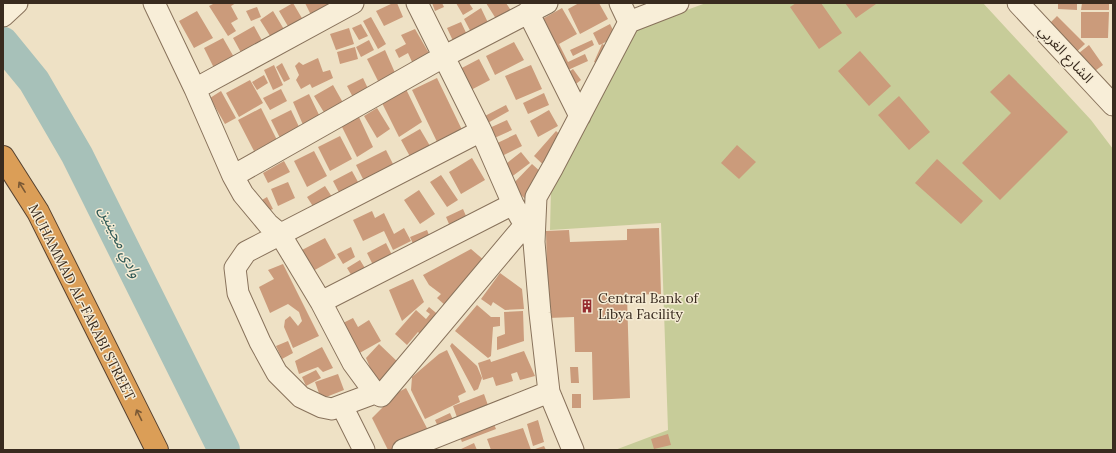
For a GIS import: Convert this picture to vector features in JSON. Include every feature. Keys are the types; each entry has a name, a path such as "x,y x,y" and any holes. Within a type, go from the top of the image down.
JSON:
{"highway":[{"name":"MUHAMMAD AL-FARABI STREET","path":"3,156 38,212 156,450"}],"street":[{"path":"3,16 17,3"},
{"path":"195,89 353,3"},
{"path":"417,3 481,131 513,204 529,234"},
{"path":"233,176 443,57 547,3"},
{"path":"620,3 629,22"},
{"path":"573,450 549,392 529,234 536,196 629,22 678,3"},
{"name":"الشارع الغربي","path":"1018,3 1113,105"},
{"path":"1041,3 1041,27"},
{"path":"157,4 233,176 243,194 268,224 280,234 321,302 353,363 375,393 381,396 529,234"},
{"path":"528,12 580,116"},
{"path":"375,393 332,409 322,407 301,397 277,373 260,342 238,293 235,268 246,252 481,131"},
{"path":"321,302 513,204"},
{"path":"403,450 549,392"},
{"path":"342,406 364,450"}],"green space":[{"path":"706,3 983,3 1091,120 1113,149 1113,450 615,450 668,430 661,223 550,230 551,188 632,30"}],"building":[{"path":"215,3 236,3 231,6 238,19 231,23 236,31 228,36 209,6"},
{"path":"293,3 306,25 292,33 279,11"},
{"path":"305,3 329,3 334,12 314,21"},
{"path":"393,3 397,3 403,17 384,26 376,11"},
{"path":"432,3 442,3 444,7 435,11"},
{"path":"456,3 469,3 473,9 463,15"},
{"path":"486,3 506,3 512,12 498,22"},
{"path":"579,3 599,3 608,19 580,34 568,9"},
{"path":"796,3 821,3 842,33 819,49 790,7"},
{"path":"845,3 875,3 876,4 856,18"},
{"path":"1058,3 1077,3 1077,10 1058,9"},
{"path":"1082,3 1109,3 1109,10 1081,10"},
{"path":"257,7 261,17 251,21 246,11"},
{"path":"481,8 491,29 473,36 464,19"},
{"path":"562,8 577,34 559,44 568,62 585,54 588,61 559,74 537,22"},
{"path":"197,11 213,38 194,48 179,21"},
{"path":"273,11 285,31 272,39 260,20"},
{"path":"1081,12 1109,12 1108,38 1081,38"},
{"path":"1057,16 1085,44 1071,57 1044,29"},
{"path":"371,17 386,44 378,49 363,21"},
{"path":"461,22 468,37 454,43 447,28"},
{"path":"361,24 368,36 359,40 352,28"},
{"path":"610,24 616,36 599,45 593,33"},
{"path":"254,26 265,46 244,58 233,38"},
{"path":"349,28 354,44 336,50 330,34"},
{"path":"415,29 430,55 413,64 408,53 399,58 395,50 406,44 401,35"},
{"path":"223,38 235,59 215,70 204,48"},
{"path":"369,40 374,50 361,57 356,47"},
{"path":"592,40 594,45 573,56 570,50"},
{"path":"514,42 524,60 495,75 486,56"},
{"path":"602,44 609,47 601,65 594,62"},
{"path":"1089,45 1103,65 1088,76 1074,57"},
{"path":"355,47 358,59 340,64 337,52"},
{"path":"385,50 396,75 379,83 367,59"},
{"path":"860,51 891,86 869,106 838,71"},
{"path":"318,58 323,72 330,70 333,78 312,88 310,84 301,89 296,80 299,75 295,66 299,62 303,65"},
{"path":"479,59 490,80 469,91 458,70"},
{"path":"282,63 290,79 284,82 276,67"},
{"path":"274,65 283,85 273,90 264,70"},
{"path":"531,65 542,89 516,100 505,76"},
{"path":"573,69 581,80 572,87 563,76"},
{"path":"1009,74 1068,132 1000,200 962,163 1011,113 990,92"},
{"path":"264,75 268,83 257,90 252,82"},
{"path":"363,78 371,95 356,103 347,86"},
{"path":"437,78 464,134 439,146 412,90"},
{"path":"250,80 263,103 239,117 226,93"},
{"path":"333,85 346,108 328,119 314,96"},
{"path":"405,87 422,122 399,137 381,101"},
{"path":"281,89 287,101 270,110 263,98"},
{"path":"221,91 236,118 225,124 210,98"},
{"path":"544,93 549,105 528,114 523,103"},
{"path":"309,94 321,119 304,127 293,102"},
{"path":"899,96 930,132 909,150 878,115"},
{"path":"506,105 509,111 486,124 483,117"},
{"path":"261,108 277,140 254,151 238,120"},
{"path":"377,108 390,129 377,138 364,116"},
{"path":"291,110 301,131 281,140 271,120"},
{"path":"549,110 558,126 538,137 530,121"},
{"path":"358,115 373,147 357,157 341,125"},
{"path":"507,120 512,130 490,140 485,130"},
{"path":"420,129 433,151 413,162 401,140"},
{"path":"556,131 574,147 551,172 534,156"},
{"path":"516,134 522,146 496,159 489,147"},
{"path":"340,136 352,159 330,171 318,147"},
{"path":"737,145 756,162 739,179 721,163"},
{"path":"386,150 394,166 364,181 356,165"},
{"path":"314,151 327,176 307,187 294,161"},
{"path":"521,152 530,163 510,178 502,167"},
{"path":"472,158 485,180 461,194 449,172"},
{"path":"937,159 983,201 961,224 915,183"},
{"path":"284,161 290,172 268,183 263,173"},
{"path":"532,164 553,183 532,205 511,186"},
{"path":"352,171 363,191 344,202 333,181"},
{"path":"441,175 458,200 447,207 430,182"},
{"path":"288,182 295,198 278,206 271,189"},
{"path":"325,186 341,211 323,222 307,197"},
{"path":"419,190 435,214 420,224 404,200"},
{"path":"267,197 273,209 268,211 262,200"},
{"path":"463,209 469,223 452,231 446,217"},
{"path":"372,211 375,218 384,213 394,234 404,228 411,241 393,250 384,231 363,241 353,220"},
{"name":"Central Bank of Libya Facility","path":"659,228 661,294 627,295 630,398 593,400 592,352 575,352 574,317 548,318 546,231 569,230 570,242 627,240 627,229"},
{"path":"427,230 433,245 417,253 410,237"},
{"path":"325,238 336,258 313,271 302,250"},
{"path":"386,243 395,261 376,271 367,253"},
{"path":"351,247 355,257 343,264 337,254"},
{"path":"471,249 485,261 446,306 437,298 441,294 429,285 423,275"},
{"path":"360,260 374,283 361,291 347,268"},
{"path":"283,264 319,336 293,348 284,327 285,320 290,316 298,326 302,321 299,312 288,304 270,313 259,287 274,279 268,270"},
{"path":"500,273 522,289 524,309 505,310 493,302 491,306 481,299"},
{"path":"413,279 424,302 402,321 389,290"},
{"path":"477,305 491,317 500,317 500,326 493,327 491,356 488,358 455,331"},
{"path":"429,307 441,317 421,335 418,332 407,345 395,334 416,310 426,319 430,314 426,311"},
{"path":"523,311 524,341 497,350 497,337 505,334 504,312"},
{"path":"353,318 358,327 369,320 381,341 356,355 339,325"},
{"path":"288,341 293,353 282,359 276,346"},
{"path":"452,343 477,366 482,378 478,389 474,391 450,346"},
{"path":"379,344 401,365 382,385 374,377 366,358"},
{"path":"322,347 333,368 323,372 318,367 299,374 295,361"},
{"path":"447,350 466,392 458,396 460,402 425,419 411,390 412,377 439,354"},
{"path":"524,351 535,376 520,380 517,372 511,374 513,381 496,386 493,377 483,380 478,363 490,359 491,362"},
{"path":"570,367 578,367 579,383 571,383"},
{"path":"316,370 321,378 306,386 302,377"},
{"path":"338,374 344,390 321,399 315,382"},
{"path":"406,388 429,432 396,450 388,450 372,418 383,407 380,402"},
{"path":"484,394 490,411 459,423 453,406"},
{"path":"572,394 581,394 581,408 572,408"},
{"path":"450,413 455,424 440,431 435,420"},
{"path":"491,417 496,429 462,442 457,430"},
{"path":"538,420 544,442 533,446 527,424"},
{"path":"523,428 531,450 491,450 487,439"},
{"path":"668,434 671,445 654,449 651,439"},
{"path":"474,443 477,450 459,450"},
{"path":"544,446 546,450 532,450"}],"waterway":[{"name":"وادي مجينين","path":"3,43 34,81 77,155 224,450"}],"place":[{"name":"Central Bank of Libya Facility","path":"587,306"}]}
